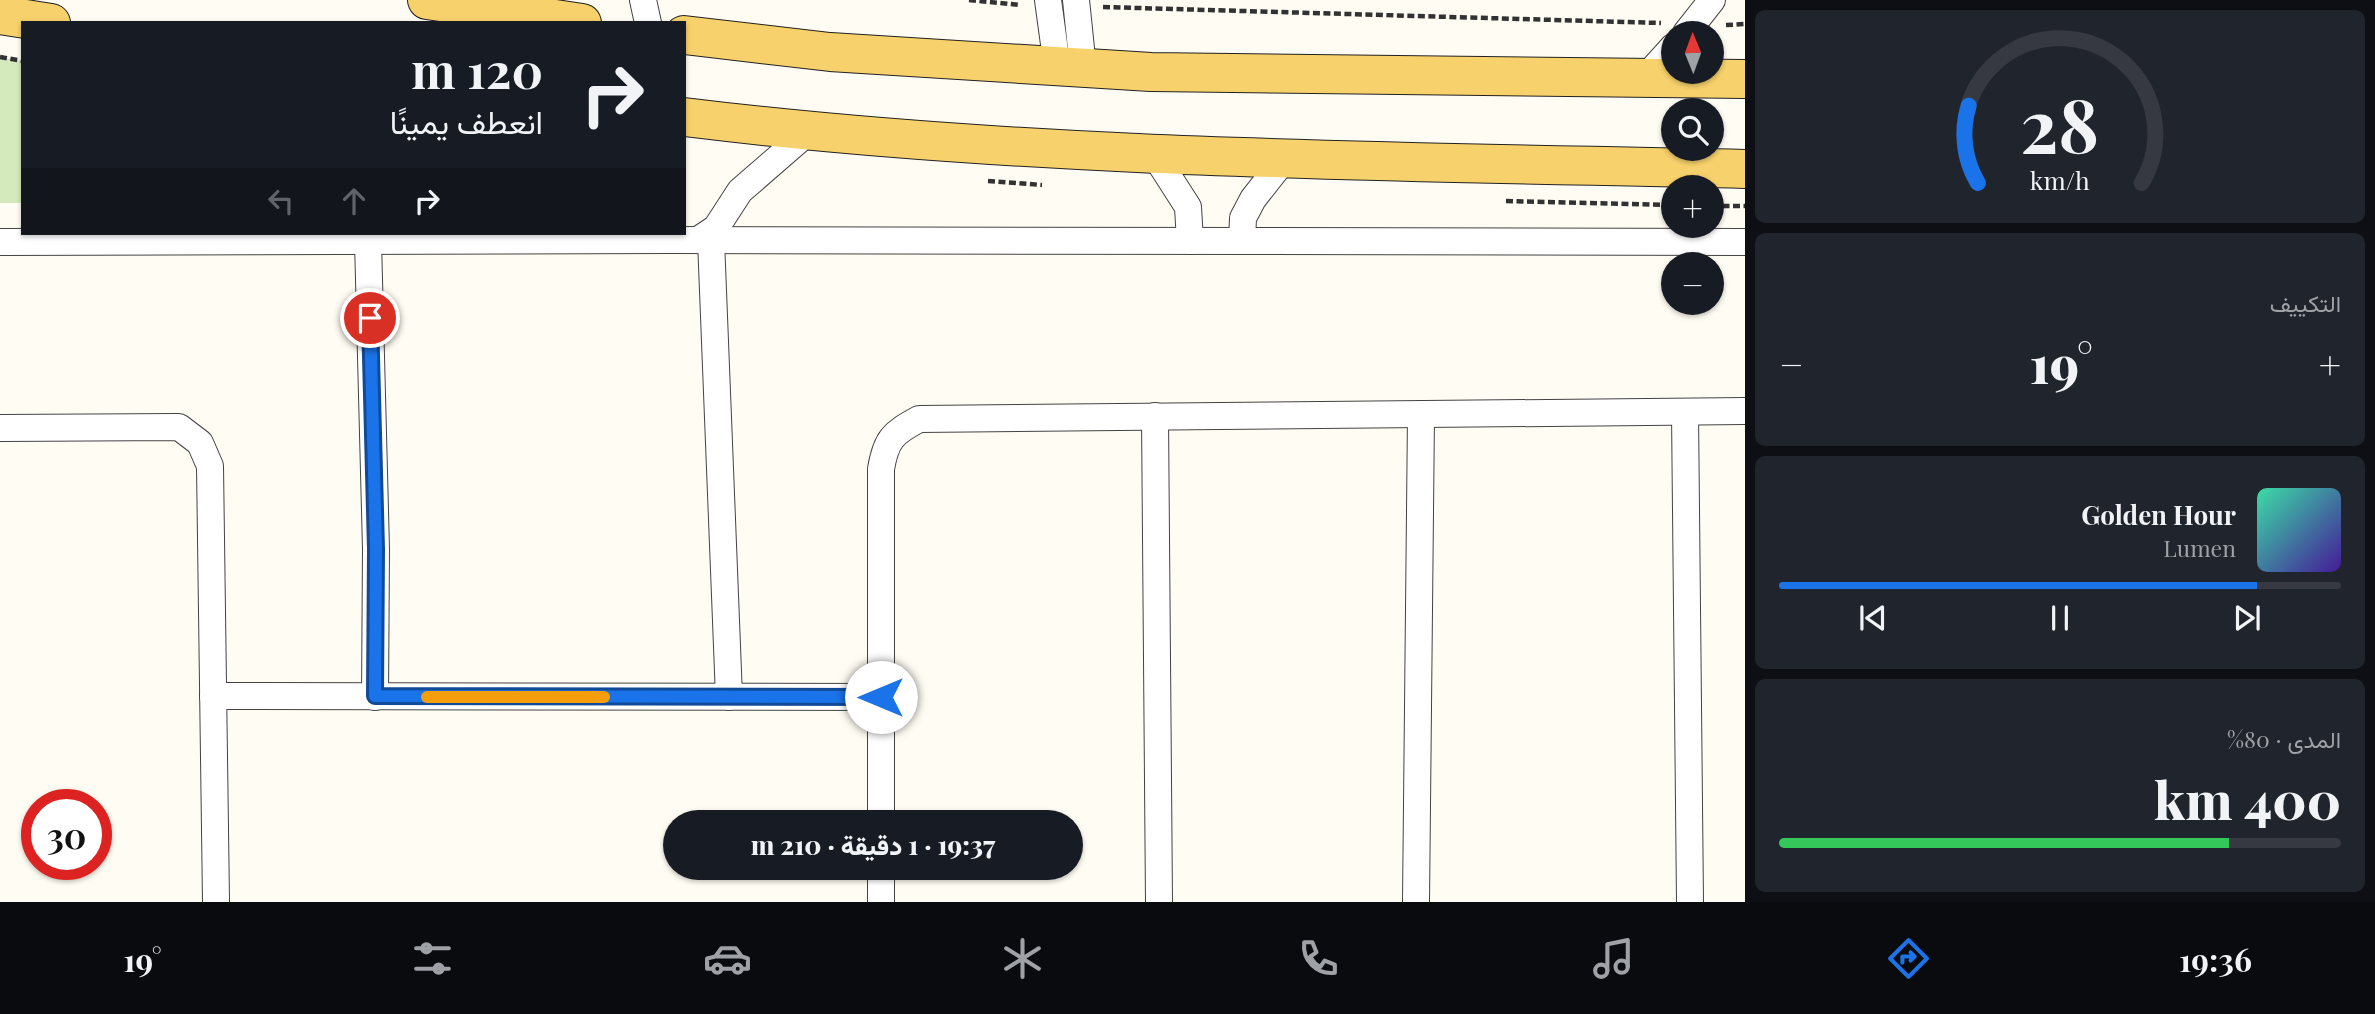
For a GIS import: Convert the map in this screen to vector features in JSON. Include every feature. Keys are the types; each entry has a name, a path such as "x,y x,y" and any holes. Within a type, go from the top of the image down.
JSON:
{"main road":[{"path":"427,0 521,7 574,21"},
{"path":"0,15 38,21"},
{"path":"686,35 831,52 1151,72 1745,79"},
{"path":"686,117 808,132 1154,154 1739,174"}],"street":[{"path":"643,0 648,21"},
{"path":"1696,21 1712,0"},
{"path":"1049,3 1070,67"},
{"path":"1070,67 1077,3"},
{"path":"1645,78 1661,60"},
{"path":"729,697 704,240 716,228 740,191 808,132"},
{"path":"1154,154 1188,207 1189,241"},
{"path":"1242,241 1243,218 1253,199 1286,157"},
{"path":"0,242 368,241 666,236 704,240 1745,242"},
{"path":"368,241 376,549 375,696"},
{"path":"881,810 881,469 884,449 896,431 919,419 1745,411"},
{"path":"1685,412 1690,902"},
{"path":"1416,902 1421,414"},
{"path":"1155,416 1159,902"},
{"path":"0,428 179,427 200,443 210,466 216,902"},
{"path":"213,696 881,697"},
{"path":"881,880 881,902"}],"path":[{"path":"969,0 1005,5 1049,3"},
{"path":"1077,3 1661,27"},
{"path":"1724,26 1745,24"},
{"path":"0,57 21,61"},
{"path":"1724,206 1745,206"}],"green space":[{"path":"0,57 21,61 21,203 0,203"}],"slow traffic":[{"path":"427,697 604,697"}],"route":[{"path":"370,318 376,549 375,696 881,697"}]}
